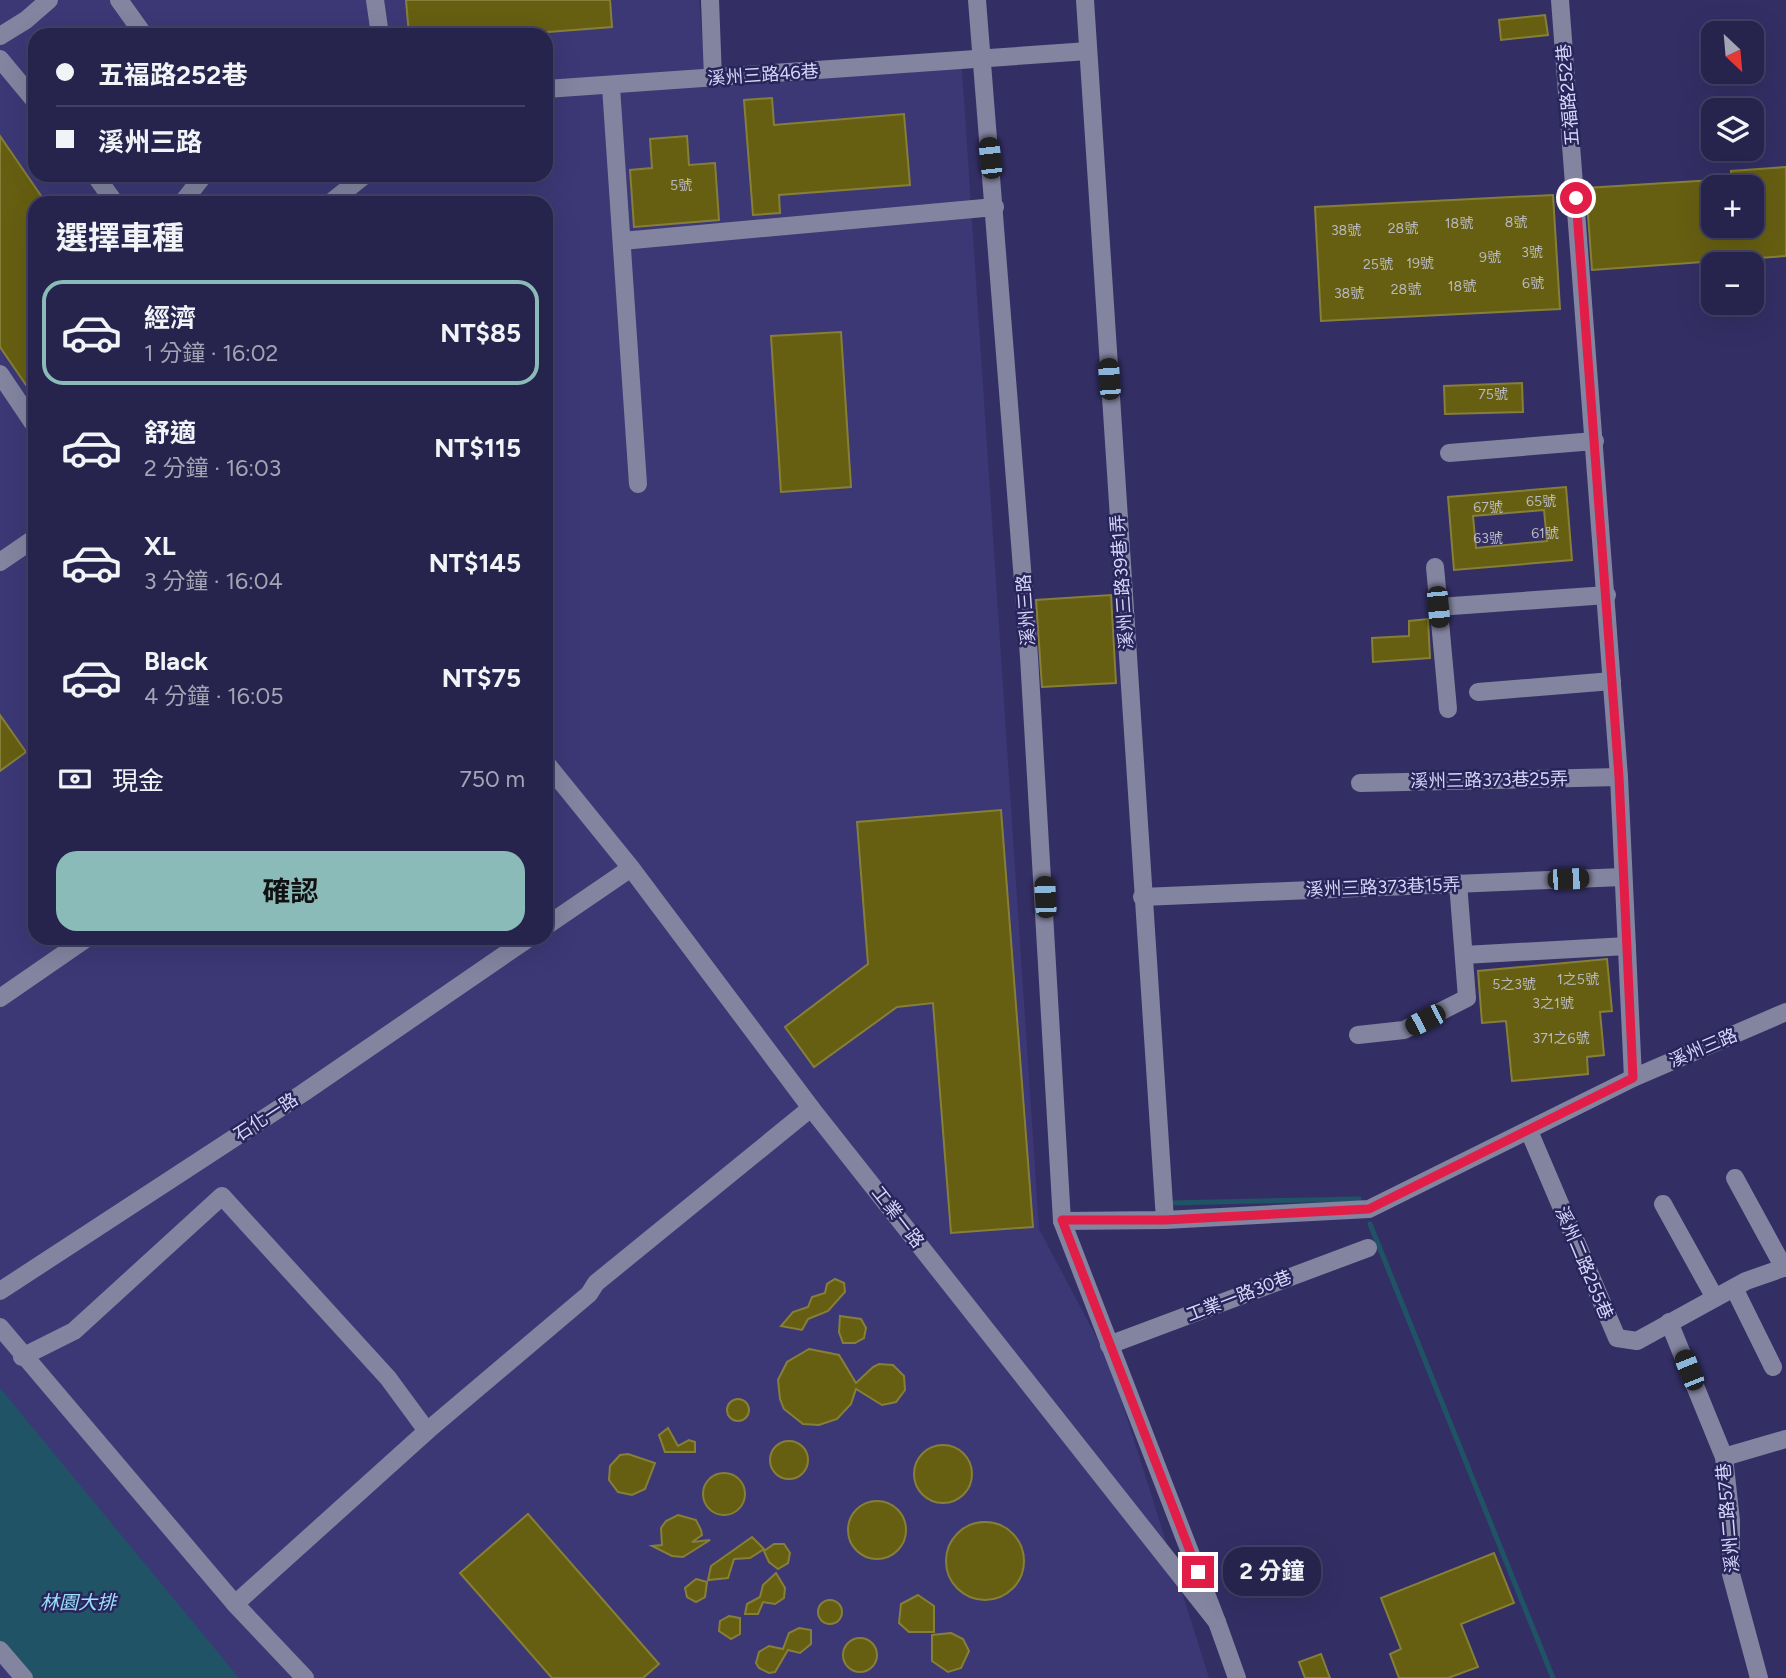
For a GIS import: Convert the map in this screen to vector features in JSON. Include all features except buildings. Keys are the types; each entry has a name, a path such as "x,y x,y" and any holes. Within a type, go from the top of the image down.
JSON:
{"street":[{"path":"0,36 26,20 49,0"},
{"path":"119,0 139,28"},
{"path":"375,0 379,28"},
{"path":"710,0 713,78"},
{"name":"溪州三路","path":"976,0 995,207 1029,657 1062,1220 1217,1622"},
{"name":"溪州三路39巷1弄","path":"1085,0 1165,1220"},
{"name":"五福路252巷","path":"1560,0 1619,777 1633,1078"},
{"path":"981,59 1088,51"},
{"path":"0,59 28,93"},
{"name":"溪州三路46巷","path":"553,89 611,87 981,59"},
{"path":"611,87 638,484"},
{"path":"188,196 198,182"},
{"path":"339,196 356,182"},
{"path":"622,242 995,207"},
{"path":"0,374 28,416"},
{"path":"1449,453 1595,441"},
{"path":"0,562 28,543"},
{"path":"1435,567 1448,709"},
{"path":"1438,607 1606,595"},
{"path":"1478,692 1612,681"},
{"name":"工業一路","path":"553,773 631,868 811,1108 1217,1622 1237,1678"},
{"name":"溪州三路373巷25弄","path":"1360,783 1619,777"},
{"path":"553,921 631,868"},
{"name":"溪州三路373巷15弄","path":"1142,897 1623,877"},
{"path":"1358,1035 1404,1030 1467,998 1458,883"},
{"path":"0,998 77,945"},
{"name":"石化一路","path":"0,1291 303,1093 519,945"},
{"path":"1464,955 1627,946"},
{"name":"溪州三路","path":"1062,1220 1165,1220 1369,1209 1633,1078 1786,1013"},
{"path":"235,1604 427,1431 589,1294 596,1283 811,1108"},
{"name":"溪州二路255巷","path":"1529,1131 1617,1338 1637,1341 1734,1288 1785,1268"},
{"path":"1735,1178 1785,1268"},
{"path":"22,1357 74,1331 222,1196 388,1378 427,1431"},
{"path":"1663,1205 1715,1298"},
{"name":"工業一路30巷","path":"1109,1345 1368,1248"},
{"path":"1734,1288 1773,1367"},
{"name":"溪州二路57巷","path":"1669,1322 1724,1457 1731,1521 1731,1574 1759,1678"},
{"path":"0,1327 22,1357 142,1491 235,1604 305,1678"},
{"path":"1724,1457 1786,1439"},
{"path":"0,1650 24,1678"}],"shaded area":[{"path":"0,0 699,0 705,71 961,55 1039,1229 1109,1361 1209,1678 0,1678"}],"water":[{"name":"林園大排","path":"0,1388 239,1678 29,1678 0,1642"}],"waterway":[{"path":"1168,1203 1359,1199"},
{"path":"1370,1224 1553,1678"}],"route":[{"path":"1198,1572 1062,1220 1165,1220 1369,1209 1633,1078 1619,777 1576,198"}]}
